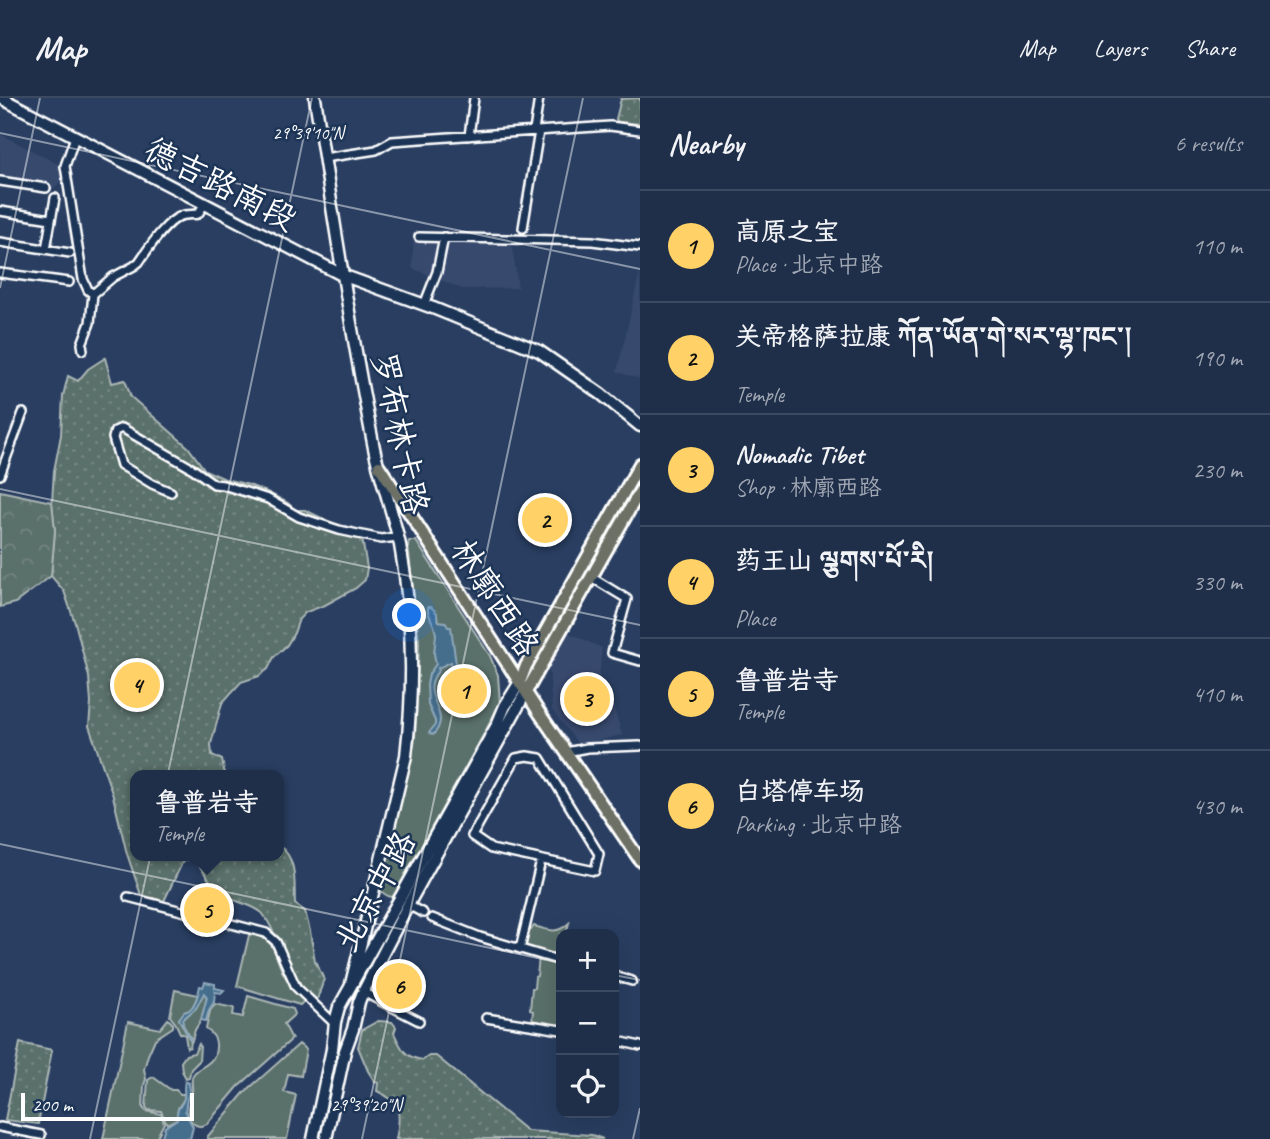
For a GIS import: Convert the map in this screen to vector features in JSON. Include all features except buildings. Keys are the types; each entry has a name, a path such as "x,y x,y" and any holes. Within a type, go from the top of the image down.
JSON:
{"main road":[{"name":"德吉路南段","path":"1,98 342,275 424,304 539,351 601,394 640,426"},
{"name":"罗布林卡路","path":"315,98 342,275 375,452 398,537 408,595 411,643 410,723 406,756 351,984"},
{"path":"523,687 526,666 640,464"},
{"name":"林廓西路","path":"379,466 640,860"},
{"path":"523,687 640,491"},
{"name":"北京中路","path":"326,1139 345,1051 363,992 523,687"},
{"name":"北京中路","path":"313,1139 339,1007 491,736 505,706 523,687"}],"street":[{"path":"469,136 474,98"},
{"path":"523,228 538,98"},
{"path":"324,158 376,150 391,141 610,126 640,130"},
{"path":"75,137 65,166 83,279 93,294"},
{"path":"0,181 46,188"},
{"path":"46,249 55,198"},
{"path":"83,349 82,344 90,323 93,294 113,277 134,266 176,219 198,214 204,205"},
{"path":"0,212 51,219"},
{"path":"419,237 592,241 640,247"},
{"path":"424,304 437,272 444,237"},
{"path":"0,242 70,253"},
{"path":"0,273 69,282"},
{"path":"0,475 23,414"},
{"path":"171,492 121,466 113,438 116,431 122,428 214,484 268,499 299,517 355,534 381,539 398,537"},
{"path":"0,444 10,447"},
{"path":"591,577 627,599 612,653 640,661"},
{"path":"566,752 587,748 640,746"},
{"path":"516,758 540,758 599,854 595,871 541,861 491,849 472,836 516,758"},
{"path":"520,949 541,861"},
{"path":"128,897 265,933 276,942 296,987 335,1024"},
{"path":"408,905 423,913"},
{"path":"432,918 480,937 556,960"},
{"path":"619,977 632,981"},
{"path":"363,992 419,1021"},
{"path":"486,1018 556,1029"},
{"path":"619,1041 640,1046"},
{"path":"0,1127 41,1135"}],"shaded area":[{"path":"0,134 66,168 62,180 53,189 0,182"},
{"path":"414,234 511,236 518,288 462,289 412,268"},
{"path":"640,272 640,379 617,372"},
{"path":"428,607 437,613 439,621 451,627 456,664 452,666 451,662 438,668 433,679 431,688 440,719 439,727 433,735 429,733 435,721 428,705 427,685 429,674 436,664 436,634"},
{"path":"567,632 602,648 597,698 611,698 622,735 579,745 552,710 549,668"},
{"path":"205,982 224,990 221,993 215,992 206,1021 201,1020 207,997 204,993 196,1008 183,1019 190,1040 179,1019 193,1006 200,986 203,987"},
{"path":"185,1081 189,1083 190,1090 185,1111 193,1127 190,1139 161,1139 165,1127 177,1119 177,1111 184,1098"}],"green space":[{"path":"640,98 640,124 618,122 616,119 621,99"},
{"path":"105,358 112,383 125,380 131,397 188,447 205,470 269,493 295,510 305,510 345,529 361,532 367,568 365,580 356,588 306,612 299,619 287,645 274,657 268,669 259,676 241,682 222,703 211,744 212,755 222,760 224,770 130,770 130,861 185,861 164,901 141,895 127,854 113,796 89,726 89,677 76,626 64,591 51,576 55,531 52,502 54,471 61,435 63,396 68,376 78,381 88,369"},
{"path":"0,491 52,502 55,531 51,576 15,603 0,607"},
{"path":"409,541 416,541 490,656 498,675 500,703 392,897 380,888 415,739 419,642"},
{"path":"285,851 294,872 295,904 305,911 315,961 324,979 316,1003 293,973 263,914 228,897 207,877 196,861 284,861"},
{"path":"534,926 556,930 556,955 526,946 529,930"},
{"path":"250,931 270,943 283,973 304,1001 300,1005 237,986"},
{"path":"539,957 556,963 556,1025 521,1021 532,1021 532,988 537,976"},
{"path":"175,990 198,995 191,1011 186,1011 179,1019 191,1042 187,1048 185,1035 180,1033 170,1016"},
{"path":"204,993 207,997 192,1040 183,1025 183,1019 196,1008"},
{"path":"248,996 293,1009 295,1014 284,1024 292,1039 238,1087 207,1124 197,1126 189,1118 188,1111 193,1075 213,1058 215,1053 215,1039 206,1029 210,1011 215,1004 234,1008 233,1015 243,1017"},
{"path":"168,1019 173,1027 155,1039 144,1069 146,1079 143,1108 161,1114 164,1123 156,1139 103,1139 128,1022 160,1029"},
{"path":"378,1021 392,1022 396,1027 394,1033 408,1055 423,1060 436,1056 527,1131 592,1135 603,1139 396,1139 398,1110 391,1100 377,1091 378,1083 368,1071 358,1047 362,1030"},
{"path":"20,1043 52,1050 38,1124 5,1120"},
{"path":"199,1044 199,1061 186,1078 181,1062 186,1055 194,1053"},
{"path":"299,1044 306,1050 301,1076 288,1074 284,1092 296,1095 287,1139 207,1139 244,1093"},
{"path":"153,1077 171,1090 184,1094 177,1119 167,1124 161,1111 148,1110 146,1107 148,1080"}],"place":[{"name":"关帝格萨拉康 ཀོན་ཡོན་གེ་སར་ལྷ་ཁང་།","path":"545,520"},
{"name":"药王山 ལྕགས་པོ་རི།","path":"137,685"},
{"name":"高原之宝","path":"464,691"},
{"name":"Nomadic Tibet","path":"587,699"},
{"name":"鲁普岩寺","path":"207,910"},
{"name":"白塔停车场","path":"399,986"}]}
